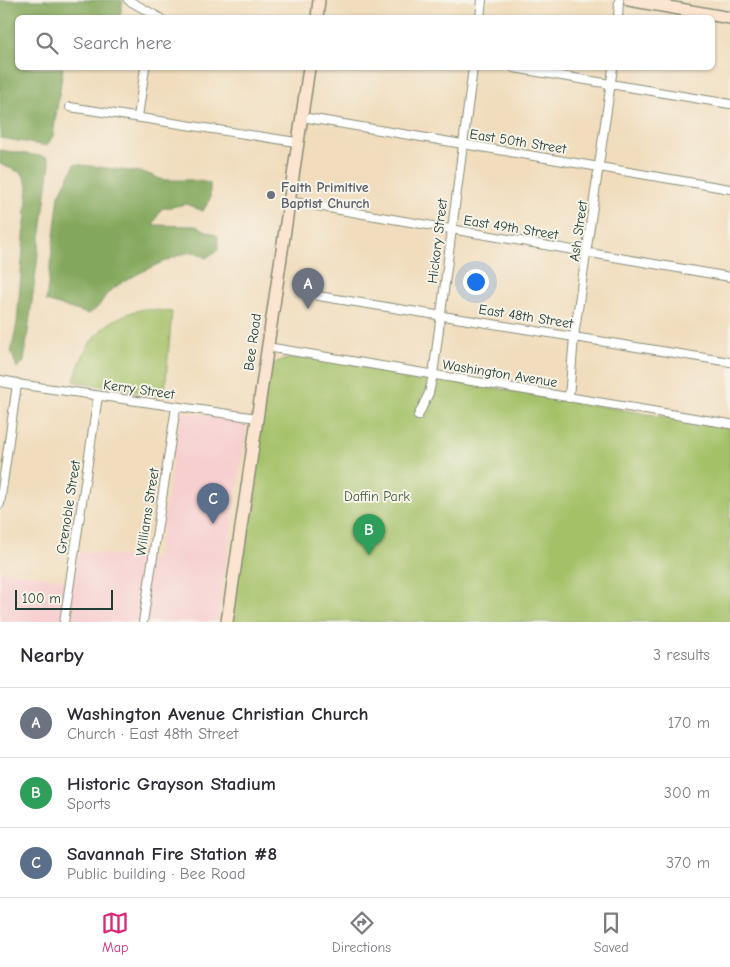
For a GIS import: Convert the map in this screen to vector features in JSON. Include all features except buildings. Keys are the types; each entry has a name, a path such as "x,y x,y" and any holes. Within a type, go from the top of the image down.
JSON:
{"main road":[{"path":"316,15 319,0"},
{"path":"629,0 713,15"},
{"path":"715,15 730,18"},
{"name":"Bee Road","path":"226,622 296,142 302,117 309,70"}],"street":[{"path":"128,0 155,15"},
{"path":"480,15 482,0"},
{"path":"618,15 619,0"},
{"path":"138,118 145,70"},
{"name":"Hickory Street","path":"418,416 429,393 434,375 473,70"},
{"path":"526,70 730,104"},
{"name":"Ash Street","path":"569,398 574,337 588,252 613,70"},
{"path":"70,107 296,142"},
{"name":"East 50th Street","path":"302,117 730,189"},
{"name":"East 49th Street","path":"288,201 730,277"},
{"name":"East 48th Street","path":"318,296 730,362"},
{"name":"Washington Avenue","path":"267,347 730,424"},
{"path":"0,381 17,384 0,504"},
{"name":"Kerry Street","path":"17,384 257,418"},
{"name":"Grenoble Street","path":"64,622 98,396"},
{"name":"Williams Street","path":"143,622 176,407"}],"shaded area":[{"path":"181,411 247,422 217,622 0,622 0,570 74,581 78,551 157,560"}],"green space":[{"path":"0,0 123,0 120,15 15,15 15,70 63,70 53,136 47,146 0,138"},
{"path":"0,150 47,157 50,164 24,362 17,368 11,351 17,323 28,186 22,173 0,164"},
{"path":"75,164 146,173 163,180 191,180 210,183 210,199 203,211 186,204 161,209 153,225 196,226 218,236 218,250 206,258 192,252 149,268 115,287 106,295 96,309 88,314 46,301 59,195"},
{"path":"144,309 172,312 165,391 158,395 74,381 84,354 98,333 117,318"},
{"name":"Daffin Park","path":"304,356 730,428 730,622 230,622 269,367 279,361"}],"place":[{"name":"Faith Primitive Baptist Church","path":"271,195"},
{"name":"Washington Avenue Christian Church","path":"308,309"},
{"name":"Savannah Fire Station #8","path":"213,524"},
{"name":"Historic Grayson Stadium","path":"369,555"}]}
